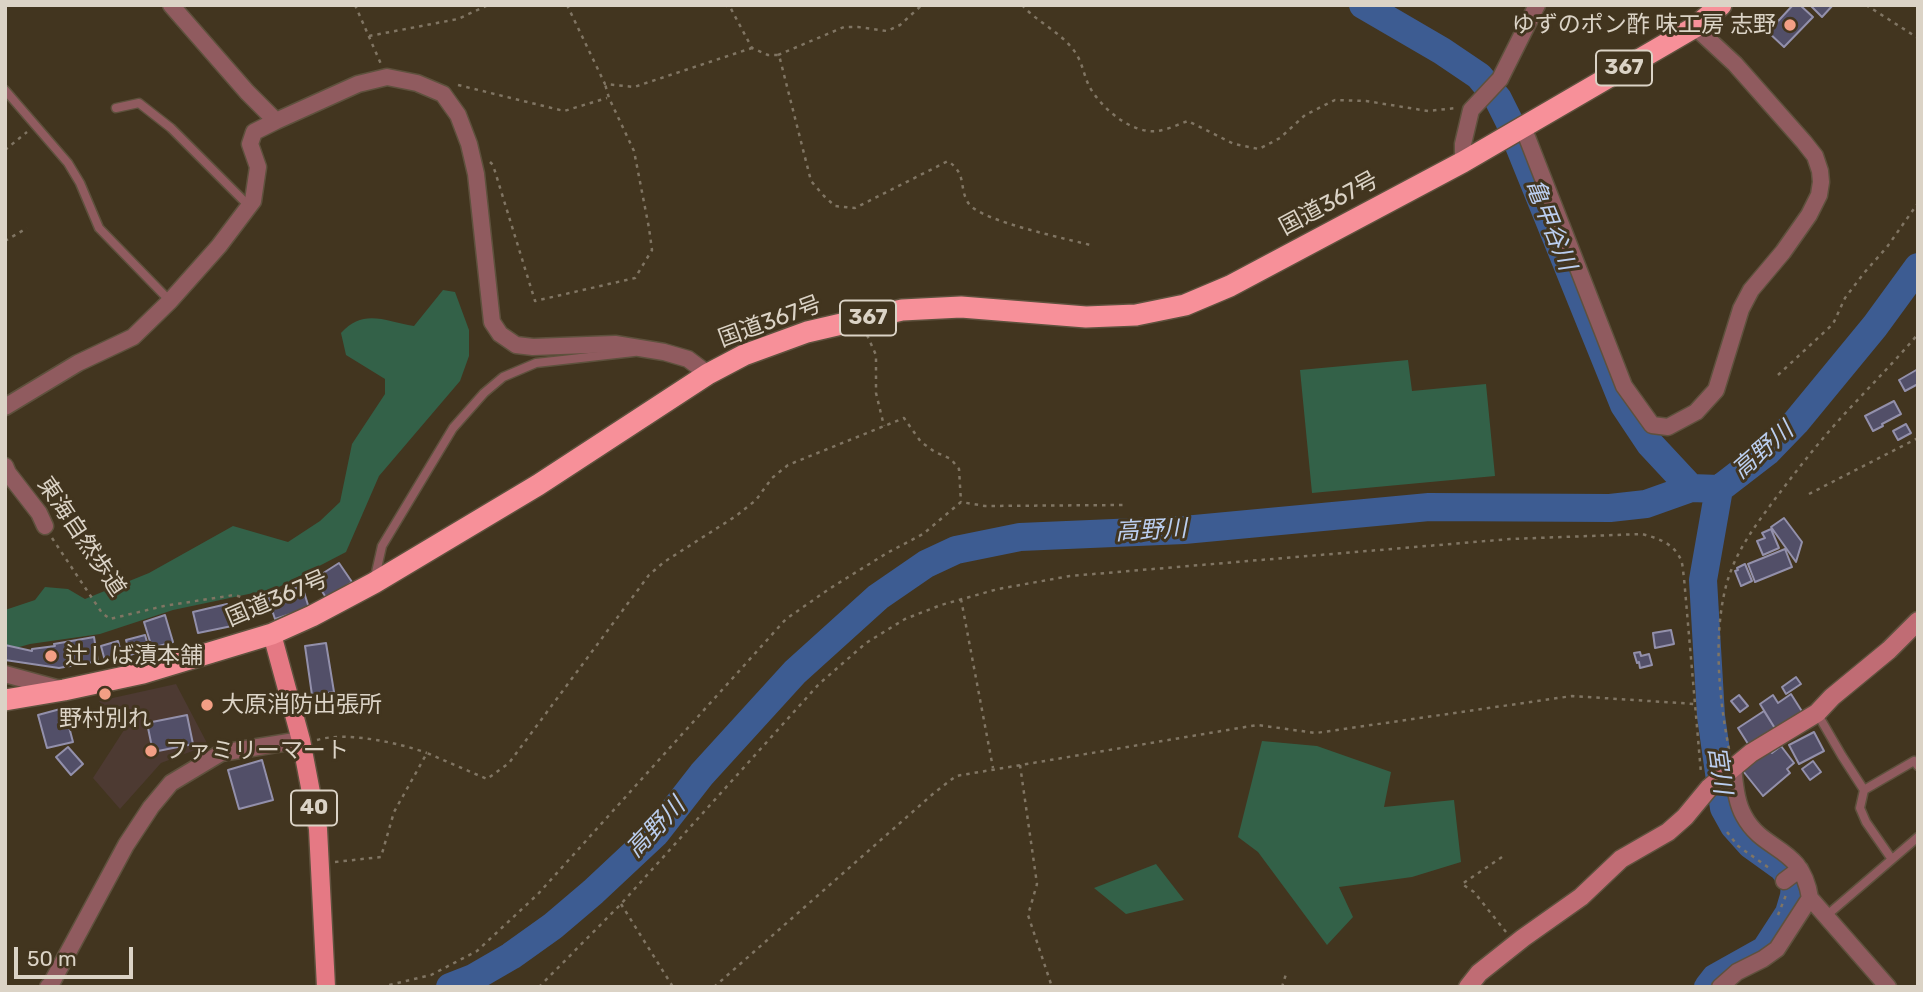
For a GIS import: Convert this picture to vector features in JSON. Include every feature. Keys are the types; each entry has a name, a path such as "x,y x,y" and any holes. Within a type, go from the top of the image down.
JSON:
{"highway":[{"name":"国道367号","path":"5,700 143,673 272,634 312,617 538,485 708,374 744,355 795,336 902,310 961,307 1086,317 1136,315 1185,305 1230,286 1463,162 1695,27 1721,5"}],"main road":[{"name":"40","path":"272,634 301,740 318,829 326,987"}],"street":[{"path":"172,5 247,92 276,121"},
{"path":"1463,162 1463,144 1471,110 1500,79 1537,5"},
{"path":"1523,127 1624,386 1652,425 1668,427 1696,412 1716,390 1741,309 1751,290 1809,215 1819,195 1821,182 1815,156 1804,142 1735,64 1695,27"},
{"path":"5,407 78,363 133,337 170,301 219,246 253,201 258,167 250,144 254,132 358,84 387,77 417,83 443,94 458,114 476,174 492,322 500,334 516,345 533,347 615,344 649,350 688,359 708,374"},
{"name":"東海自然歩道","path":"6,471 39,513 45,526"},
{"path":"1472,985 1479,973 1522,938 1581,897 1620,859 1668,832 1685,817 1706,791 1751,753 1817,713 1918,621"},
{"path":"5,674 64,690"},
{"path":"48,987 126,845 171,783 221,753 301,740"},
{"path":"1729,771 1744,815 1756,831 1784,851 1791,876 1808,886 1810,898 1888,987"},
{"path":"1720,987 1737,972 1777,949 1810,898"}],"lane":[{"path":"5,90 68,163 80,183 99,228 170,301"},
{"path":"116,108 139,103 171,128 249,206"},
{"path":"374,583 382,546 453,428 484,393 503,377 536,363 649,350"},
{"path":"1817,713 1864,790 1860,808 1866,822 1891,858"},
{"path":"1864,790 1914,761 1918,766"},
{"path":"1826,916 1918,837"}],"path":[{"path":"355,5 387,77"},
{"path":"369,36 458,19 488,5"},
{"path":"550,5 556,5"},
{"path":"469,144 493,165 535,301 635,278 652,250 634,151 567,5"},
{"path":"724,5 730,7 752,48 768,55 779,55 844,27 887,31 900,24 922,5"},
{"path":"1022,5 1071,46 1084,66 1089,85 1102,105 1127,125 1137,128 1156,131 1188,121 1234,144 1258,149 1280,138 1305,115 1335,100 1366,101 1429,111 1454,108 1488,92"},
{"path":"1866,5 1918,38"},
{"path":"605,84 634,87 752,48"},
{"path":"779,55 811,181 835,206 855,208 948,161 962,176 964,193 970,205 983,214 1094,246"},
{"path":"443,94 458,85 564,111 609,97"},
{"path":"5,150 35,125"},
{"path":"1778,375 1833,324 1845,298 1887,247 1918,203"},
{"path":"5,241 27,228"},
{"path":"860,320 876,355 876,393 884,426"},
{"path":"1729,771 1719,639 1726,586 1738,552 1805,459 1918,334"},
{"path":"326,737 356,738 408,746 487,779 509,763 649,575 664,562 736,516 756,500 772,478 788,465 904,418 921,443 951,459 959,469 961,502"},
{"path":"1809,494 1918,438"},
{"path":"381,987 431,975 477,951 538,894 786,619 840,581 923,534 961,502 985,506 1123,505"},
{"name":"東海自然歩道","path":"45,526 102,613 110,619 164,606 234,595 243,597 252,606 258,624 272,634"},
{"path":"539,987 621,904 819,684 866,643 905,619 961,600 998,589 1070,576 1510,539 1642,534 1661,538 1681,560 1706,791"},
{"path":"961,600 994,769"},
{"path":"714,987 956,776 1257,726 1316,733 1572,696 1695,704"},
{"path":"320,864 381,857 394,812 427,753"},
{"path":"1020,765 1037,884 1028,915 1052,987"},
{"path":"1727,832 1738,846 1777,874 1791,876 1778,916"},
{"path":"1502,857 1462,884 1474,892 1505,931 1522,938"},
{"path":"621,904 673,987"},
{"path":"1282,987 1286,974"}],"shaded area":[{"name":"ファミリーマート","path":"176,684 208,745 161,763 120,809 93,778 124,730 99,701"}],"green space":[{"path":"443,290 455,292 469,330 469,356 460,381 379,476 346,552 277,588 173,610 100,634 30,644 5,651 5,610 35,600 45,587 68,589 85,599 149,573 233,526 288,542 320,521 340,502 352,444 385,394 385,379 346,355 341,333 349,325 366,318 414,326"},
{"path":"1408,360 1412,391 1486,384 1495,476 1312,493 1300,370"},
{"path":"1262,741 1317,746 1391,772 1384,807 1454,800 1461,862 1412,877 1339,887 1353,917 1327,945 1258,852 1238,837"},
{"path":"1156,864 1184,900 1126,914 1094,888"}],"building":[{"name":"ゆずのポン酢 味工房 志野","path":"1793,5 1800,5 1813,17 1784,47 1768,32"},
{"path":"1810,5 1833,5 1822,17"},
{"path":"1918,369 1918,384 1905,391 1899,380"},
{"path":"1894,401 1901,414 1873,431 1865,416"},
{"path":"1906,424 1911,433 1898,440 1893,431"},
{"path":"1784,518 1802,542 1796,562 1771,527"},
{"path":"1771,529 1779,548 1763,555 1757,541 1765,538 1762,533"},
{"path":"1785,549 1792,567 1755,582 1748,564"},
{"path":"339,563 352,582 327,599 314,579"},
{"path":"1745,564 1752,581 1741,586 1735,571"},
{"path":"302,586 309,608 275,619 268,598"},
{"path":"227,604 232,626 198,633 193,612"},
{"path":"165,615 173,642 152,648 144,622"},
{"path":"1671,630 1674,644 1655,648 1653,633"},
{"path":"145,635 149,649 130,655 126,640"},
{"name":"辻しば漬本舗","path":"94,637 98,661 59,668 5,660 5,645 32,651"},
{"path":"118,641 122,656 105,661 101,646"},
{"path":"326,643 334,692 312,695 305,646"},
{"path":"1640,652 1641,656 1649,654 1652,665 1640,668 1634,653"},
{"path":"1796,677 1801,684 1786,694 1782,687"},
{"path":"1791,694 1803,713 1776,730 1760,704 1773,695 1778,703"},
{"path":"1739,695 1748,706 1740,712 1731,701"},
{"path":"64,708 73,742 47,748 38,715"},
{"path":"1764,711 1776,730 1750,747 1738,728"},
{"path":"187,715 193,744 153,752 147,723"},
{"path":"1814,732 1824,751 1799,764 1789,745"},
{"path":"1781,746 1794,763 1787,769 1790,773 1763,796 1743,771 1769,750 1772,753"},
{"path":"68,747 83,764 71,775 56,757"},
{"path":"262,760 273,800 239,809 228,770"},
{"path":"1813,761 1821,772 1810,780 1802,769"}],"waterway":[{"name":"亀甲谷川","path":"1363,5 1479,76 1498,99 1624,405 1650,444 1691,488"},
{"name":"高野川","path":"450,987 473,978 511,956 553,926 593,892 656,833 702,774 795,672 878,597 926,564 956,550 1020,537 1184,530 1429,507 1610,508 1646,504 1691,488 1719,489 1767,452 1796,422 1875,326 1918,267"},
{"name":"宮川","path":"1708,987 1715,978 1765,950 1789,913 1795,884 1783,868 1751,845 1734,826 1724,808 1711,716 1703,580 1719,489"}],"place":[{"name":"ゆずのポン酢 味工房 志野","path":"1790,25"},
{"name":"辻しば漬本舗","path":"51,656"},
{"name":"野村別れ","path":"105,694"},
{"name":"大原消防出張所","path":"207,705"},
{"name":"ファミリーマート","path":"151,751"}]}
